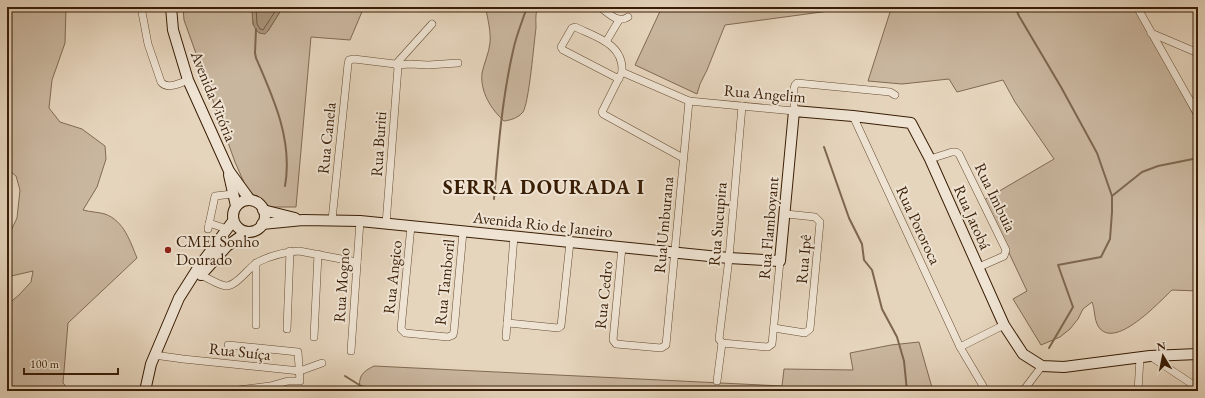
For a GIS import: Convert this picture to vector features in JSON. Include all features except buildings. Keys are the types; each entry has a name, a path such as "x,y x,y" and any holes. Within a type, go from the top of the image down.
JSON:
{"street":[{"path":"142,7 148,44 162,84 171,86 188,80"},
{"name":"Avenida Vitória","path":"171,7 173,30 188,80 229,171 250,200"},
{"path":"600,7 619,20 624,20 628,17"},
{"path":"1138,7 1151,33 1198,115"},
{"path":"619,20 606,42 614,47 622,65 620,75 602,112 603,114 683,158"},
{"path":"397,65 432,24"},
{"name":"Rua Angelim","path":"606,42 574,27 561,47 563,50 620,75 689,101 911,122"},
{"path":"1151,33 1198,53"},
{"name":"Rua Canela","path":"332,220 349,60 354,58 397,65"},
{"path":"397,65 458,63"},
{"name":"Rua Buriti","path":"386,224 397,65"},
{"path":"794,110 795,85 797,83 890,92 895,95"},
{"name":"Rua Umburana","path":"661,348 666,345 689,101"},
{"name":"Rua Sucupira","path":"717,381 722,343 719,339 742,106"},
{"name":"Rua Flamboyant","path":"722,343 768,347 772,344 786,214 794,110"},
{"name":"Rua Pororoca","path":"853,116 960,346 986,391"},
{"name":"Rua Jatobá","path":"911,122 930,159 1004,325 1023,354 1042,366"},
{"name":"Rua Imbuia","path":"930,159 952,152 959,154 1006,250 1004,256 979,266"},
{"name":"Avenida Vitória","path":"229,171 236,206"},
{"path":"233,194 215,196 208,226 230,225 247,232"},
{"path":"149,391 151,364 179,298 230,225 236,206 242,201 250,200 258,203 264,210 265,217 262,224 256,230 247,232 227,246 201,275 173,314"},
{"name":"Avenida Rio de Janeiro","path":"264,210 303,220"},
{"name":"Rua Ipê","path":"774,328 805,333 810,328 820,222 815,217 786,214"},
{"name":"Avenida Rio de Janeiro","path":"262,224 303,220 360,221 728,258 780,261"},
{"name":"Rua Mogno","path":"351,352 360,221"},
{"name":"Rua Angico","path":"412,226 401,325 402,330 406,333 448,337 453,335"},
{"name":"Rua Tamboril","path":"453,335 455,329 463,232"},
{"path":"506,337 514,236"},
{"path":"508,323 558,328 561,326 570,242"},
{"name":"Rua Cedro","path":"622,247 612,340 616,344 661,348"},
{"path":"201,275 222,285 228,286 234,283 256,263 272,256 290,251 318,254 357,262"},
{"path":"287,330 290,251"},
{"path":"314,337 318,254"},
{"path":"256,263 256,325"},
{"path":"960,346 1004,325"},
{"path":"228,345 298,352 300,371 300,381 288,381 270,388 230,391"},
{"path":"1023,391 1042,366 1064,367 1145,357 1198,354"},
{"name":"Rua Suíça","path":"154,355 183,360 300,371 322,363"},
{"path":"1145,357 1198,388"},
{"path":"1138,391 1145,357"}],"shaded area":[{"path":"7,7 66,7 65,43 52,80 49,108 60,122 82,129 105,146 106,159 97,187 83,210 105,214 117,221 126,232 137,258 68,323 63,383 70,391 7,391 7,305 31,282 33,271 7,277 7,239 17,218 20,190 16,176 7,169"},
{"path":"183,7 252,7 253,25 268,31 283,7 364,7 350,40 311,37 296,207 265,207 246,187 235,162 184,20"},
{"path":"475,7 538,7 531,72 525,106 521,114 512,119 504,121 487,100 483,87 482,73 489,47 490,30 486,10"},
{"path":"662,7 859,7 725,25 697,94 635,65"},
{"path":"874,7 1136,7 1147,24 1198,124 1198,291 1172,290 1148,313 1125,329 1115,333 1105,332 1098,326 1092,302 1083,309 1078,319 1070,329 1060,337 1041,345 1013,299 1027,291 984,200 1054,159 1015,102 1003,80 957,92 949,79 902,84 868,81 891,9"},
{"path":"919,342 933,391 360,391 360,378 366,370 374,366 782,386 784,369 853,370 850,353 891,345"}],"water":[{"path":"252,7 283,7 265,34 259,33 256,30 253,21"}],"waterway":[{"path":"494,199 503,106 509,69 517,34 527,7"},
{"path":"1015,7 1097,153 1112,196 1110,239 1101,257 1058,265 1073,307 1049,348"},
{"path":"256,29 256,58 275,105 284,137 287,169 285,186"},
{"path":"824,147 849,218 862,244 864,260 872,270 882,309 897,337 904,361 907,391"},
{"path":"1112,196 1142,172 1158,166 1198,158"},
{"path":"345,376 361,386 379,391"},
{"path":"409,391 439,389 462,391"}],"place":[{"name":"CMEI Sonho Dourado","path":"168,250"}],"district":[{"name":"SERRA DOURADA I","path":"544,187"}]}
